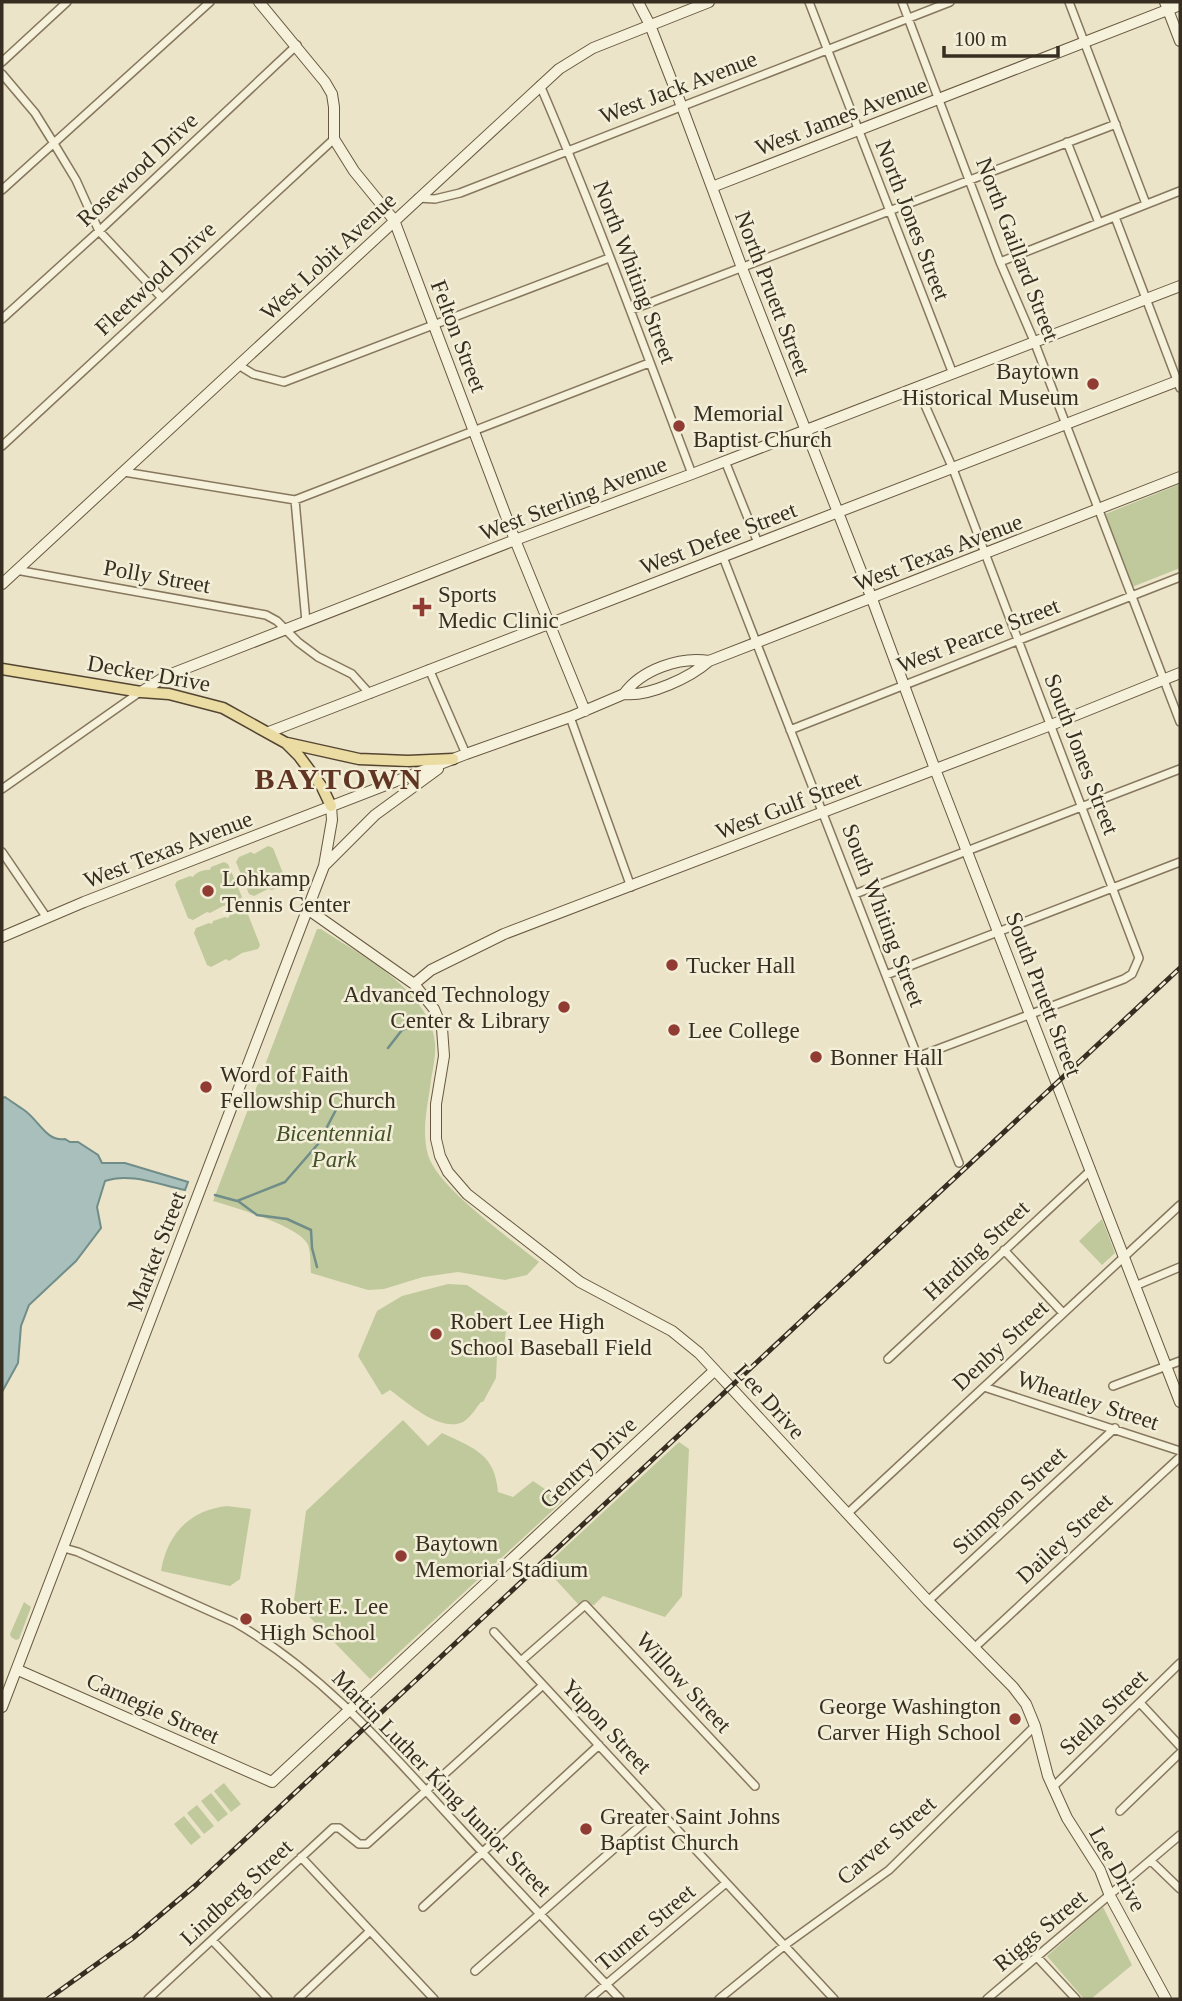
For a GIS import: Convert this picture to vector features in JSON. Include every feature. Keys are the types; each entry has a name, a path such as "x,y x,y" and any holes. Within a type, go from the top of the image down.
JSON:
{"main road":[{"name":"Decker Drive","path":"2,669 141,692 169,694 223,708 286,743 322,787 331,806"},
{"path":"286,743 359,759 453,759"}],"street":[{"path":"2,62 67,2"},
{"path":"2,190 210,2"},
{"path":"259,2 296,45 332,94 334,139"},
{"name":"North Pruett Street","path":"638,2 650,25 872,599"},
{"name":"West Lobit Avenue","path":"2,584 540,85 572,59 593,48 709,2"},
{"name":"North Jones Street","path":"809,2 953,374"},
{"name":"North Gaillard Street","path":"902,2 1000,262 1034,341 1180,722"},
{"name":"West Jack Avenue","path":"418,198 435,199 460,193 950,2"},
{"path":"1069,2 1146,204"},
{"name":"West James Avenue","path":"712,187 1085,43 1167,6 1180,5"},
{"path":"1167,6 1180,41"},
{"name":"Rosewood Drive","path":"2,319 296,45"},
{"path":"2,74 35,113 53,142 76,180 99,231 162,298"},
{"name":"North Whiting Street","path":"540,85 631,310 692,474"},
{"path":"631,310 1116,124"},
{"name":"Felton Street","path":"334,139 354,171 394,220 515,540 585,711"},
{"name":"Fleetwood Drive","path":"2,446 334,139"},
{"path":"1067,142 1099,223"},
{"path":"1000,262 1180,191"},
{"path":"1115,218 1179,383"},
{"path":"240,366 253,374 284,382 609,258"},
{"name":"West Sterling Avenue","path":"2,789 166,676 1180,286"},
{"path":"124,472 295,500 649,363"},
{"name":"West Defee Street","path":"269,732 1179,383"},
{"path":"917,387 986,554"},
{"path":"725,461 758,543"},
{"name":"West Texas Avenue","path":"2,937 466,754 570,717 624,694 633,695 668,684 696,672 709,661 1180,477"},
{"path":"295,500 306,622"},
{"name":"South Jones Street","path":"986,554 1139,958 1137,967 1124,979 1031,1013"},
{"path":"723,557 758,642"},
{"name":"Polly Street","path":"16,570 266,615 277,621 318,657 352,674 370,694"},
{"name":"West Pearce Street","path":"790,730 1180,578"},
{"name":"South Pruett Street","path":"872,599 1180,1402"},
{"name":"South Whiting Street","path":"758,642 959,1163"},
{"name":"West Texas Avenue","path":"624,694 631,684 674,663 694,658 709,661"},
{"path":"429,669 466,754"},
{"name":"West Gulf Street","path":"414,984 431,970 504,934 1180,673"},
{"path":"570,717 631,887"},
{"path":"324,866 375,815 453,759"},
{"path":"855,894 1180,769"},
{"name":"Market Street","path":"2,1707 324,866 332,820 331,806"},
{"path":"2,852 47,918"},
{"path":"886,975 1180,862"},
{"name":"Lee Drive","path":"306,908 414,984 434,1009 442,1028 444,1056 436,1104 436,1139 440,1156 449,1172 470,1196 580,1282 672,1331 699,1353 928,1601 1013,1687 1026,1704 1053,1787 1067,1818 1100,1870 1110,1896 1161,1998"},
{"path":"917,1057 1031,1013"},
{"name":"Harding Street","path":"888,1359 1091,1170"},
{"name":"Denby Street","path":"848,1514 1180,1205"},
{"path":"1004,1250 1063,1313"},
{"path":"1135,1286 1180,1267"},
{"path":"1113,1386 1180,1361"},
{"name":"Gentry Drive","path":"272,1782 715,1370"},
{"name":"Wheatley Street","path":"984,1387 1180,1451"},
{"name":"Stimpson Street","path":"928,1601 1115,1428"},
{"name":"Dailey Street","path":"974,1648 1180,1457"},
{"name":"Martin Luther King Junior Street","path":"64,1548 253,1632 297,1662 350,1710 620,1999"},
{"name":"Willow Street","path":"522,1661 585,1605 755,1786"},
{"name":"Yupon Street","path":"495,1632 834,1999"},
{"name":"Stella Street","path":"1053,1787 1180,1663"},
{"name":"Carnegie Street","path":"18,1670 272,1782"},
{"path":"427,1791 543,1685"},
{"path":"1141,1704 1180,1746"},
{"name":"Carver Street","path":"719,1999 785,1945 889,1870 1035,1726"},
{"path":"423,1908 599,1745"},
{"path":"1120,1811 1180,1753"},
{"name":"Lindberg Street","path":"148,1999 335,1827 359,1844 367,1844 427,1791"},
{"path":"475,1971 658,1810"},
{"name":"Riggs Street","path":"987,1999 1180,1835"},
{"path":"302,1857 434,1999"},
{"path":"1152,1861 1180,1889"},
{"name":"Turner Street","path":"589,1999 726,1883"},
{"path":"298,1999 370,1931"},
{"path":"212,1940 268,1999"},
{"path":"1037,1957 1076,1999"}],"green space":[{"path":"1180,484 1180,568 1132,587 1103,515"},
{"name":"Lohkamp Tennis Center","path":"268,846 273,848 286,881 284,885 254,896 249,894 236,862 239,857 251,852 254,854"},
{"name":"Lohkamp Tennis Center","path":"224,862 228,864 242,897 239,902 207,912 193,920 188,918 175,885 177,881 193,877 198,872 210,870 211,867"},
{"name":"Lohkamp Tennis Center","path":"243,910 247,912 260,945 258,949 242,953 229,961 226,959 211,967 207,965 194,933 196,928 228,918"},
{"name":"Bicentennial Park","path":"317,929 355,950 391,976 421,1006 435,1043 425,1127 428,1155 434,1168 460,1197 539,1262 527,1275 505,1280 458,1272 423,1277 384,1289 368,1290 311,1273 308,1245 293,1231 265,1218 213,1201"},
{"path":"1102,1219 1115,1253 1102,1265 1079,1241"},
{"name":"Robert Lee High School Baseball Field","path":"448,1284 467,1285 508,1313 503,1355 497,1355 496,1378 483,1402 466,1420 454,1424 424,1415 390,1390 382,1395 358,1356 377,1311 402,1296"},
{"name":"Baytown Memorial Stadium","path":"403,1420 428,1446 442,1433 481,1454 492,1469 498,1492 513,1497 533,1481 563,1501 370,1679 294,1601 306,1511"},
{"path":"679,1442 689,1449 682,1596 665,1617 603,1596 594,1605 578,1604 544,1567"},
{"path":"227,1506 251,1509 240,1579 230,1586 161,1571 169,1546 182,1526 202,1513"},
{"path":"24,1602 31,1607 19,1639 16,1640 10,1634"},
{"path":"224,1783 241,1804 231,1812 214,1791"},
{"path":"211,1793 228,1814 218,1822 201,1801"},
{"path":"197,1805 214,1826 204,1834 187,1813"},
{"path":"184,1816 201,1837 191,1845 174,1824"},
{"path":"1103,1907 1132,1965 1091,1999 1084,1999 1047,1956"}],"water":[{"path":"5,1097 29,1114 47,1134 78,1142 98,1155 102,1163 125,1163 188,1182 185,1190 145,1180 125,1178 105,1181 97,1207 101,1228 76,1261 29,1305 21,1326 18,1363 2,1392 2,1098"}],"waterway":[{"path":"388,1048 402,1030 423,1021"},
{"path":"215,1195 237,1201 285,1182 318,1144 338,1106"},
{"path":"238,1201 257,1215 287,1219 311,1230 317,1267"}],"railway":[{"path":"48,1999 133,1938 196,1885 1180,968"}],"place":[{"name":"Baytown Historical Museum","path":"1093,384"},
{"name":"Memorial Baptist Church","path":"679,426"},
{"name":"Sports Medic Clinic","path":"422,607"},
{"name":"Lohkamp Tennis Center","path":"208,891"},
{"name":"Tucker Hall","path":"672,965"},
{"name":"Advanced Technology Center & Library","path":"564,1007"},
{"name":"Lee College","path":"674,1030"},
{"name":"Bonner Hall","path":"816,1057"},
{"name":"Word of Faith Fellowship Church","path":"206,1087"},
{"name":"Robert Lee High School Baseball Field","path":"436,1334"},
{"name":"Baytown Memorial Stadium","path":"401,1556"},
{"name":"Robert E. Lee High School","path":"246,1619"},
{"name":"George Washington Carver High School","path":"1015,1719"},
{"name":"Greater Saint Johns Baptist Church","path":"586,1829"}],"district":[{"name":"BAYTOWN","path":"339,779"}]}
